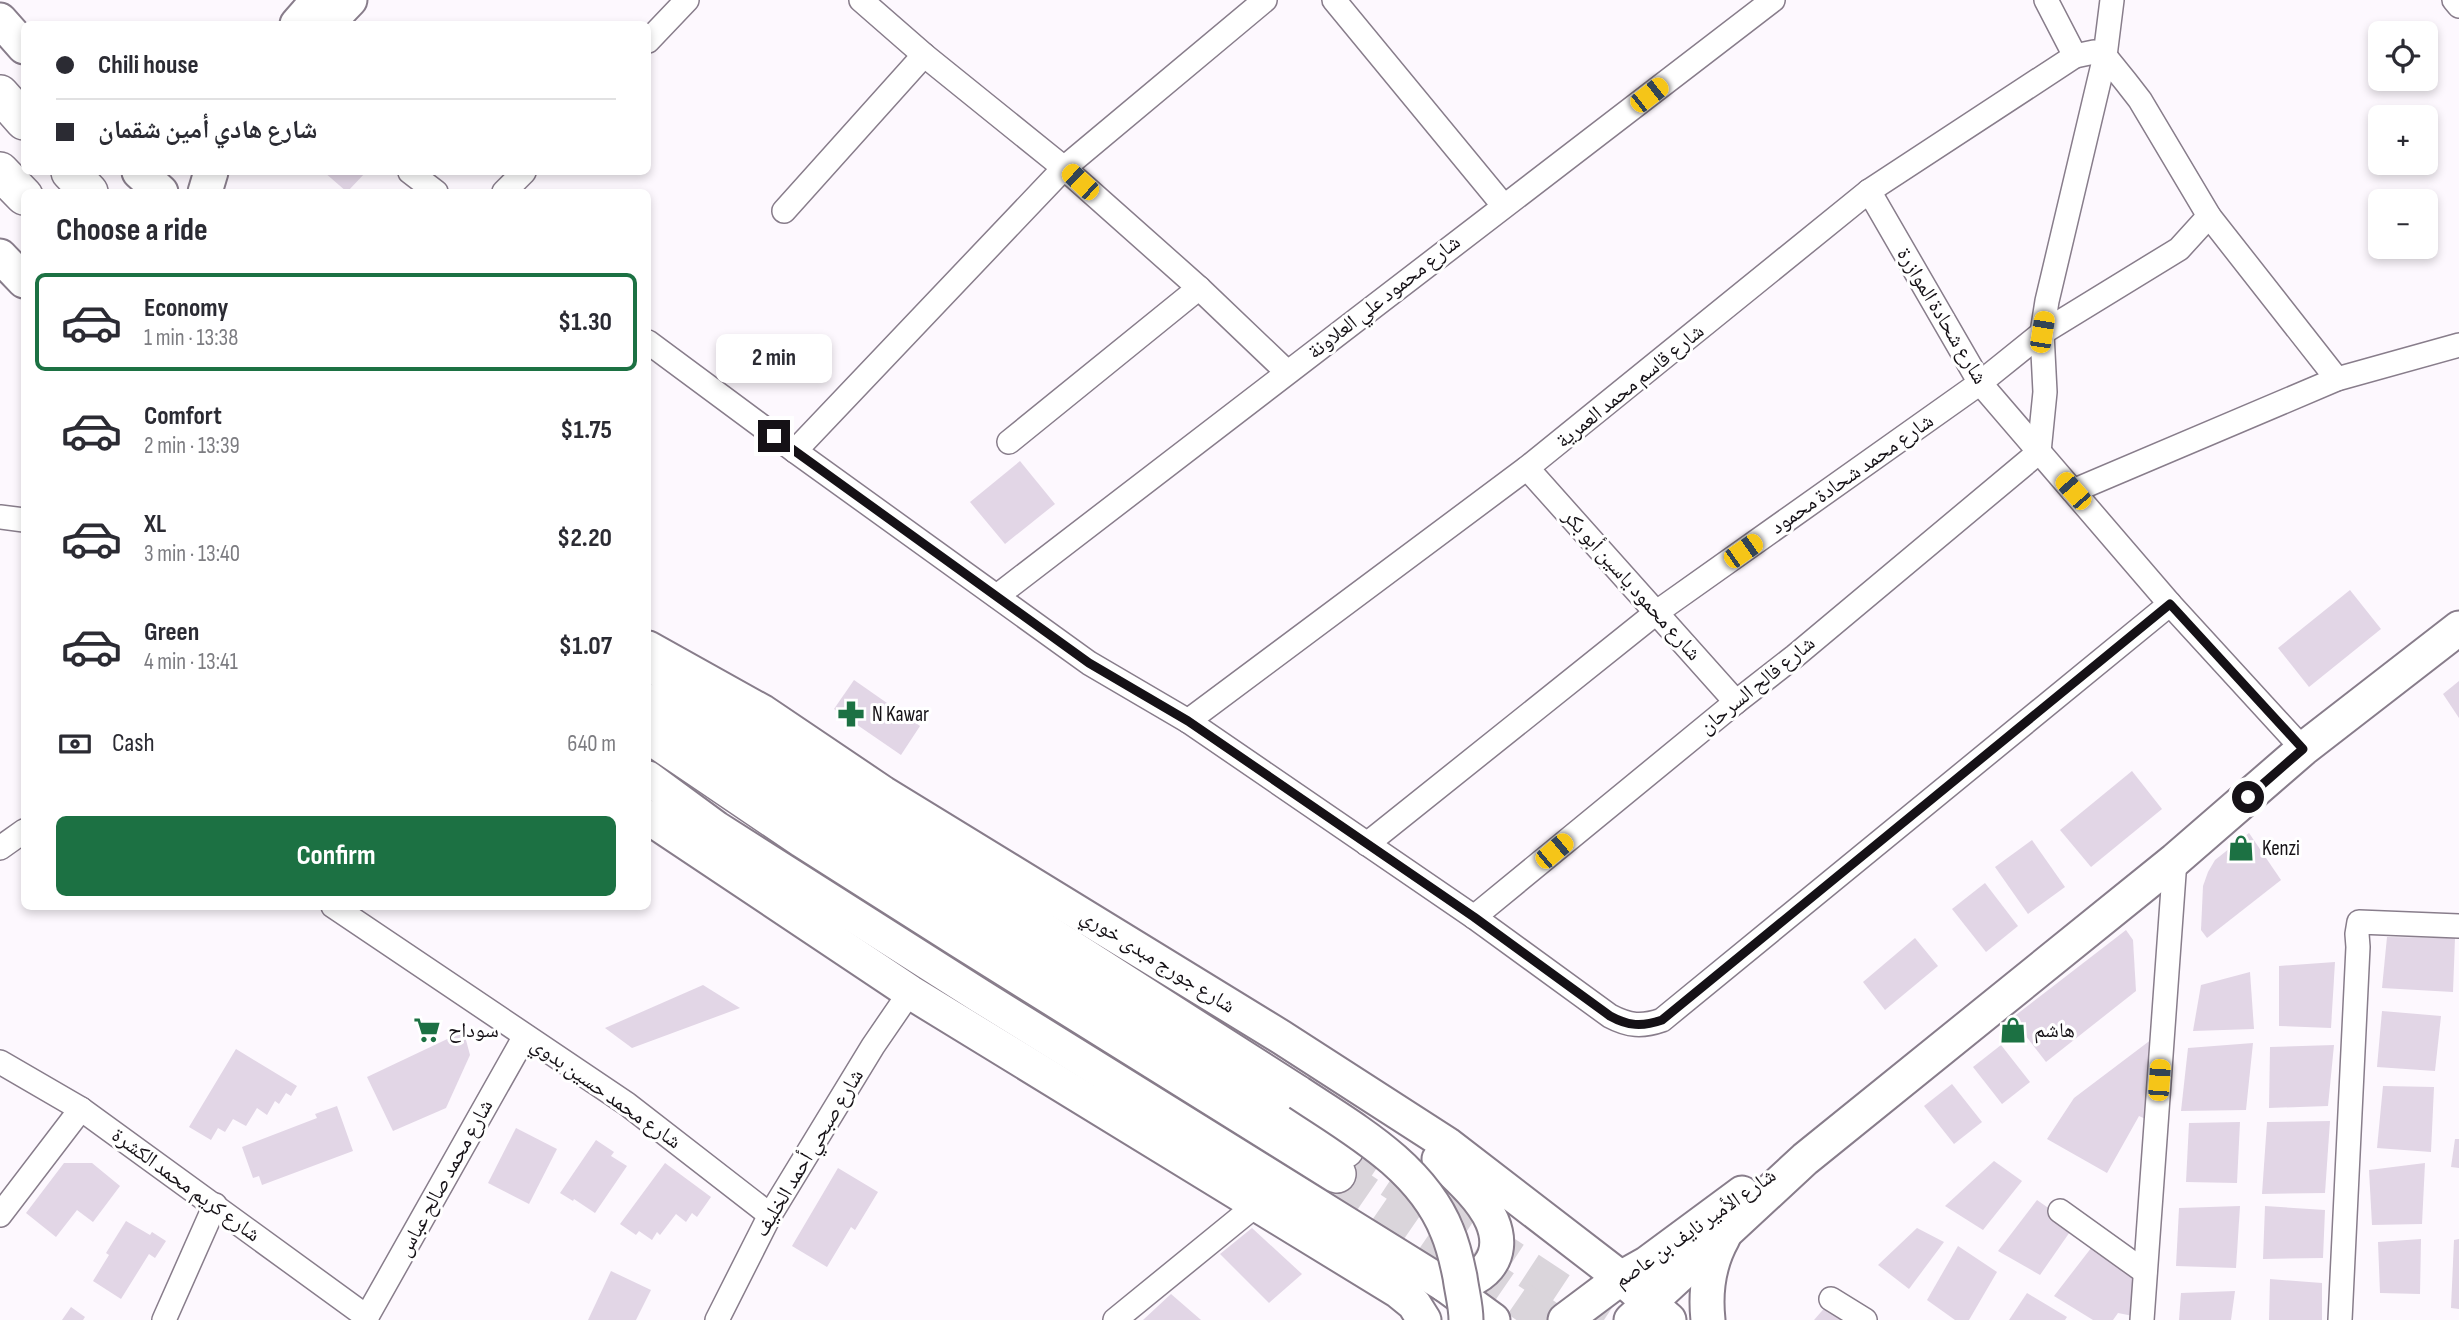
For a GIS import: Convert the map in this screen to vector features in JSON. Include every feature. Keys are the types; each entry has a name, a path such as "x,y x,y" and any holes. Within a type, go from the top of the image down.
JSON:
{"main road":[{"path":"0,94 21,118"},
{"path":"0,171 21,193"},
{"path":"73,175 86,189"},
{"path":"651,705 1341,1161 916,911 803,839 651,736"}],"street":[{"path":"300,21 318,0"},
{"path":"330,21 351,0"},
{"path":"651,38 687,0"},
{"path":"861,0 924,55 1064,168 1199,288 1287,372"},
{"path":"795,452 1064,168 1265,0"},
{"path":"1334,0 1503,205"},
{"name":"شارع محمود علي العلاونة","path":"997,596 1773,0"},
{"path":"2046,0 2075,56 2094,52 2105,56 2140,100 2209,216 2337,379"},
{"path":"2039,452 2045,392 2042,332 2047,301 2105,56 2112,0"},
{"path":"2454,0 2459,6"},
{"path":"0,20 21,44"},
{"path":"784,211 924,55"},
{"name":"شارع قاسم محمد العمرية","path":"1188,721 1527,468 1869,191 2075,56"},
{"path":"142,175 158,189"},
{"path":"414,175 432,189"},
{"path":"507,189 521,175"},
{"name":"شارع شحادة الموازرة","path":"1869,191 1980,383 2170,604 2303,749"},
{"name":"شارع محمد شحادة محمود","path":"1367,844 1657,612 1980,383 2042,332 2179,249 2209,216"},
{"path":"1009,442 1199,288"},
{"path":"651,344 795,452 1089,663 1188,721 1474,917 1610,1016 1635,1026 1662,1020 2170,604"},
{"path":"2073,491 2337,379 2455,344"},
{"name":"شارع فالح السرحان","path":"1474,917 1795,656 2039,452"},
{"name":"شارع محمود ياسين أبو بكر","path":"1527,468 1736,702"},
{"path":"0,517 21,520"},
{"path":"1805,1159 2175,860 2303,749 2459,628"},
{"name":"شارع جورج مبدى خوري","path":"651,650 763,712 883,793 1281,1037 1447,1144 1621,1278 1650,1314"},
{"path":"651,660 680,690 737,733 1299,1093 1352,1128 1400,1165 1433,1205 1448,1231 1456,1259 1466,1320"},
{"path":"651,780 716,828 1445,1285 1493,1320"},
{"path":"651,819 796,895 835,904"},
{"path":"651,819 910,992 1398,1291 1414,1304 1424,1320"},
{"path":"0,848 21,833"},
{"path":"2142,1320 2175,860"},
{"name":"شارع محمد حسين بدوي","path":"339,910 627,1104 770,1215"},
{"path":"2340,1320 2357,934 2360,922 2459,926"},
{"name":"شارع صبحي أحمد الخليف","path":"717,1320 770,1215 873,1046 910,992"},
{"name":"شارع محمد صالح عباس","path":"366,1319 525,1036"},
{"path":"1281,1037 1342,1086 1388,1116 1433,1153 1483,1207 1492,1221 1496,1236 1497,1248 1491,1266 1467,1282 1445,1285"},
{"name":"شارع كريم محمد الكشرة","path":"0,1062 81,1109 215,1205 366,1319"},
{"path":"0,1215 81,1109"},
{"name":"شارع الأمير نايف بن عاصم","path":"1650,1314 1726,1233 1805,1159"},
{"name":"شارع الأمير نايف بن عاصم","path":"1565,1320 1621,1278 1667,1249 1759,1180 1780,1168 1805,1159"},
{"path":"164,1320 215,1205"},
{"path":"1115,1320 1256,1205"},
{"path":"2060,1211 2145,1272"},
{"path":"1561,1232 1609,1248 1648,1251 1667,1249"},
{"path":"1708,1320 1709,1273 1715,1251 1726,1233"},
{"path":"1831,1299 1865,1320"}],"building":[{"path":"327,175 363,175 350,189 344,189"},
{"path":"1020,461 1055,504 1005,544 970,502"},
{"path":"2350,590 2381,629 2309,687 2278,648"},
{"path":"854,680 920,726 901,755 834,709"},
{"path":"2459,681 2459,718 2443,694"},
{"path":"2132,771 2162,809 2091,867 2060,830"},
{"path":"2249,833 2281,880 2207,938 2201,930 2203,886 2208,872 2215,860"},
{"path":"2032,840 2065,887 2028,914 1995,867"},
{"path":"1985,883 2018,926 1986,952 1952,909"},
{"path":"2126,930 2133,940 2136,991 2046,1062 2012,1018"},
{"path":"2387,937 2455,938 2453,992 2382,988"},
{"path":"1915,938 1938,966 1885,1010 1863,982"},
{"path":"2335,962 2331,1028 2279,1026 2279,966"},
{"path":"2250,972 2254,1029 2193,1031 2201,985"},
{"path":"703,985 740,1008 632,1048 605,1028"},
{"path":"2382,1011 2441,1016 2435,1071 2377,1067"},
{"path":"460,1033 466,1040 470,1055 446,1108 393,1131 367,1077"},
{"path":"2156,1036 2148,1120 2139,1116 2107,1173 2047,1139 2074,1098"},
{"path":"2253,1043 2246,1110 2181,1111 2188,1048"},
{"path":"2001,1045 2030,1082 2002,1104 1973,1067"},
{"path":"2334,1045 2328,1106 2269,1108 2270,1047"},
{"path":"236,1049 297,1086 291,1096 286,1093 279,1104 275,1101 267,1115 257,1108 246,1126 233,1119 225,1132 218,1128 211,1140 189,1127"},
{"path":"1952,1084 1982,1122 1954,1144 1924,1106"},
{"path":"2383,1086 2434,1087 2431,1152 2377,1148"},
{"path":"337,1106 353,1151 262,1185 259,1176 253,1178 242,1147 317,1118 315,1114"},
{"path":"2330,1121 2325,1193 2262,1194 2267,1122"},
{"path":"2240,1122 2237,1183 2186,1182 2189,1123"},
{"path":"516,1128 557,1149 529,1204 488,1183"},
{"path":"2455,1139 2459,1139 2459,1168 2451,1167"},
{"path":"596,1140 614,1152 611,1156 627,1166 595,1213 560,1193"},
{"path":"1994,1161 2022,1181 1983,1230 1945,1206"},
{"path":"64,1163 92,1163 120,1186 93,1222 77,1210 56,1237 26,1213"},
{"path":"665,1163 711,1197 697,1217 692,1213 686,1222 676,1214 660,1235 657,1232 652,1240 639,1231 636,1235 620,1224"},
{"path":"2425,1163 2422,1224 2372,1225 2369,1170"},
{"path":"838,1168 878,1192 855,1230 851,1227 827,1267 792,1246"},
{"path":"2037,1200 2074,1226 2040,1275 1998,1251"},
{"path":"2240,1206 2236,1268 2176,1266 2179,1208"},
{"path":"2265,1206 2325,1210 2323,1258 2263,1259"},
{"path":"126,1221 166,1241 155,1258 149,1254 121,1299 93,1281 109,1255 106,1253"},
{"path":"1252,1228 1302,1274 1269,1303 1220,1254"},
{"path":"1917,1228 1944,1242 1909,1289 1878,1265"},
{"path":"2421,1239 2420,1294 2380,1293 2378,1242"},
{"path":"2459,1239 2459,1309 2451,1308 2454,1240"},
{"path":"2095,1243 2139,1274 2138,1317 2118,1313 2113,1320 2093,1320 2054,1296"},
{"path":"1958,1246 1997,1272 1969,1320 1955,1320 1927,1300"},
{"path":"611,1271 651,1290 636,1320 588,1320"},
{"path":"2270,1279 2322,1283 2322,1320 2269,1320"},
{"path":"2235,1291 2231,1320 2179,1320 2181,1293"},
{"path":"2027,1293 2067,1317 2065,1320 2009,1320"},
{"path":"1171,1294 1201,1320 1143,1320"},
{"path":"1828,1304 1853,1320 1814,1320"},
{"path":"71,1307 85,1317 83,1320 62,1320"}],"tunnel":[{"path":"1345,1149 1604,1320"},
{"path":"1337,1174 1549,1320"}],"place":[{"name":"N Kawar","path":"851,714"},
{"name":"Kenzi","path":"2241,848"},
{"name":"سوداح","path":"427,1030"},
{"name":"هاشم","path":"2013,1030"}],"route":[{"path":"774,436 1089,663 1188,721 1474,917 1610,1016 1635,1026 1662,1020 2170,604 2303,749 2248,797"}]}
